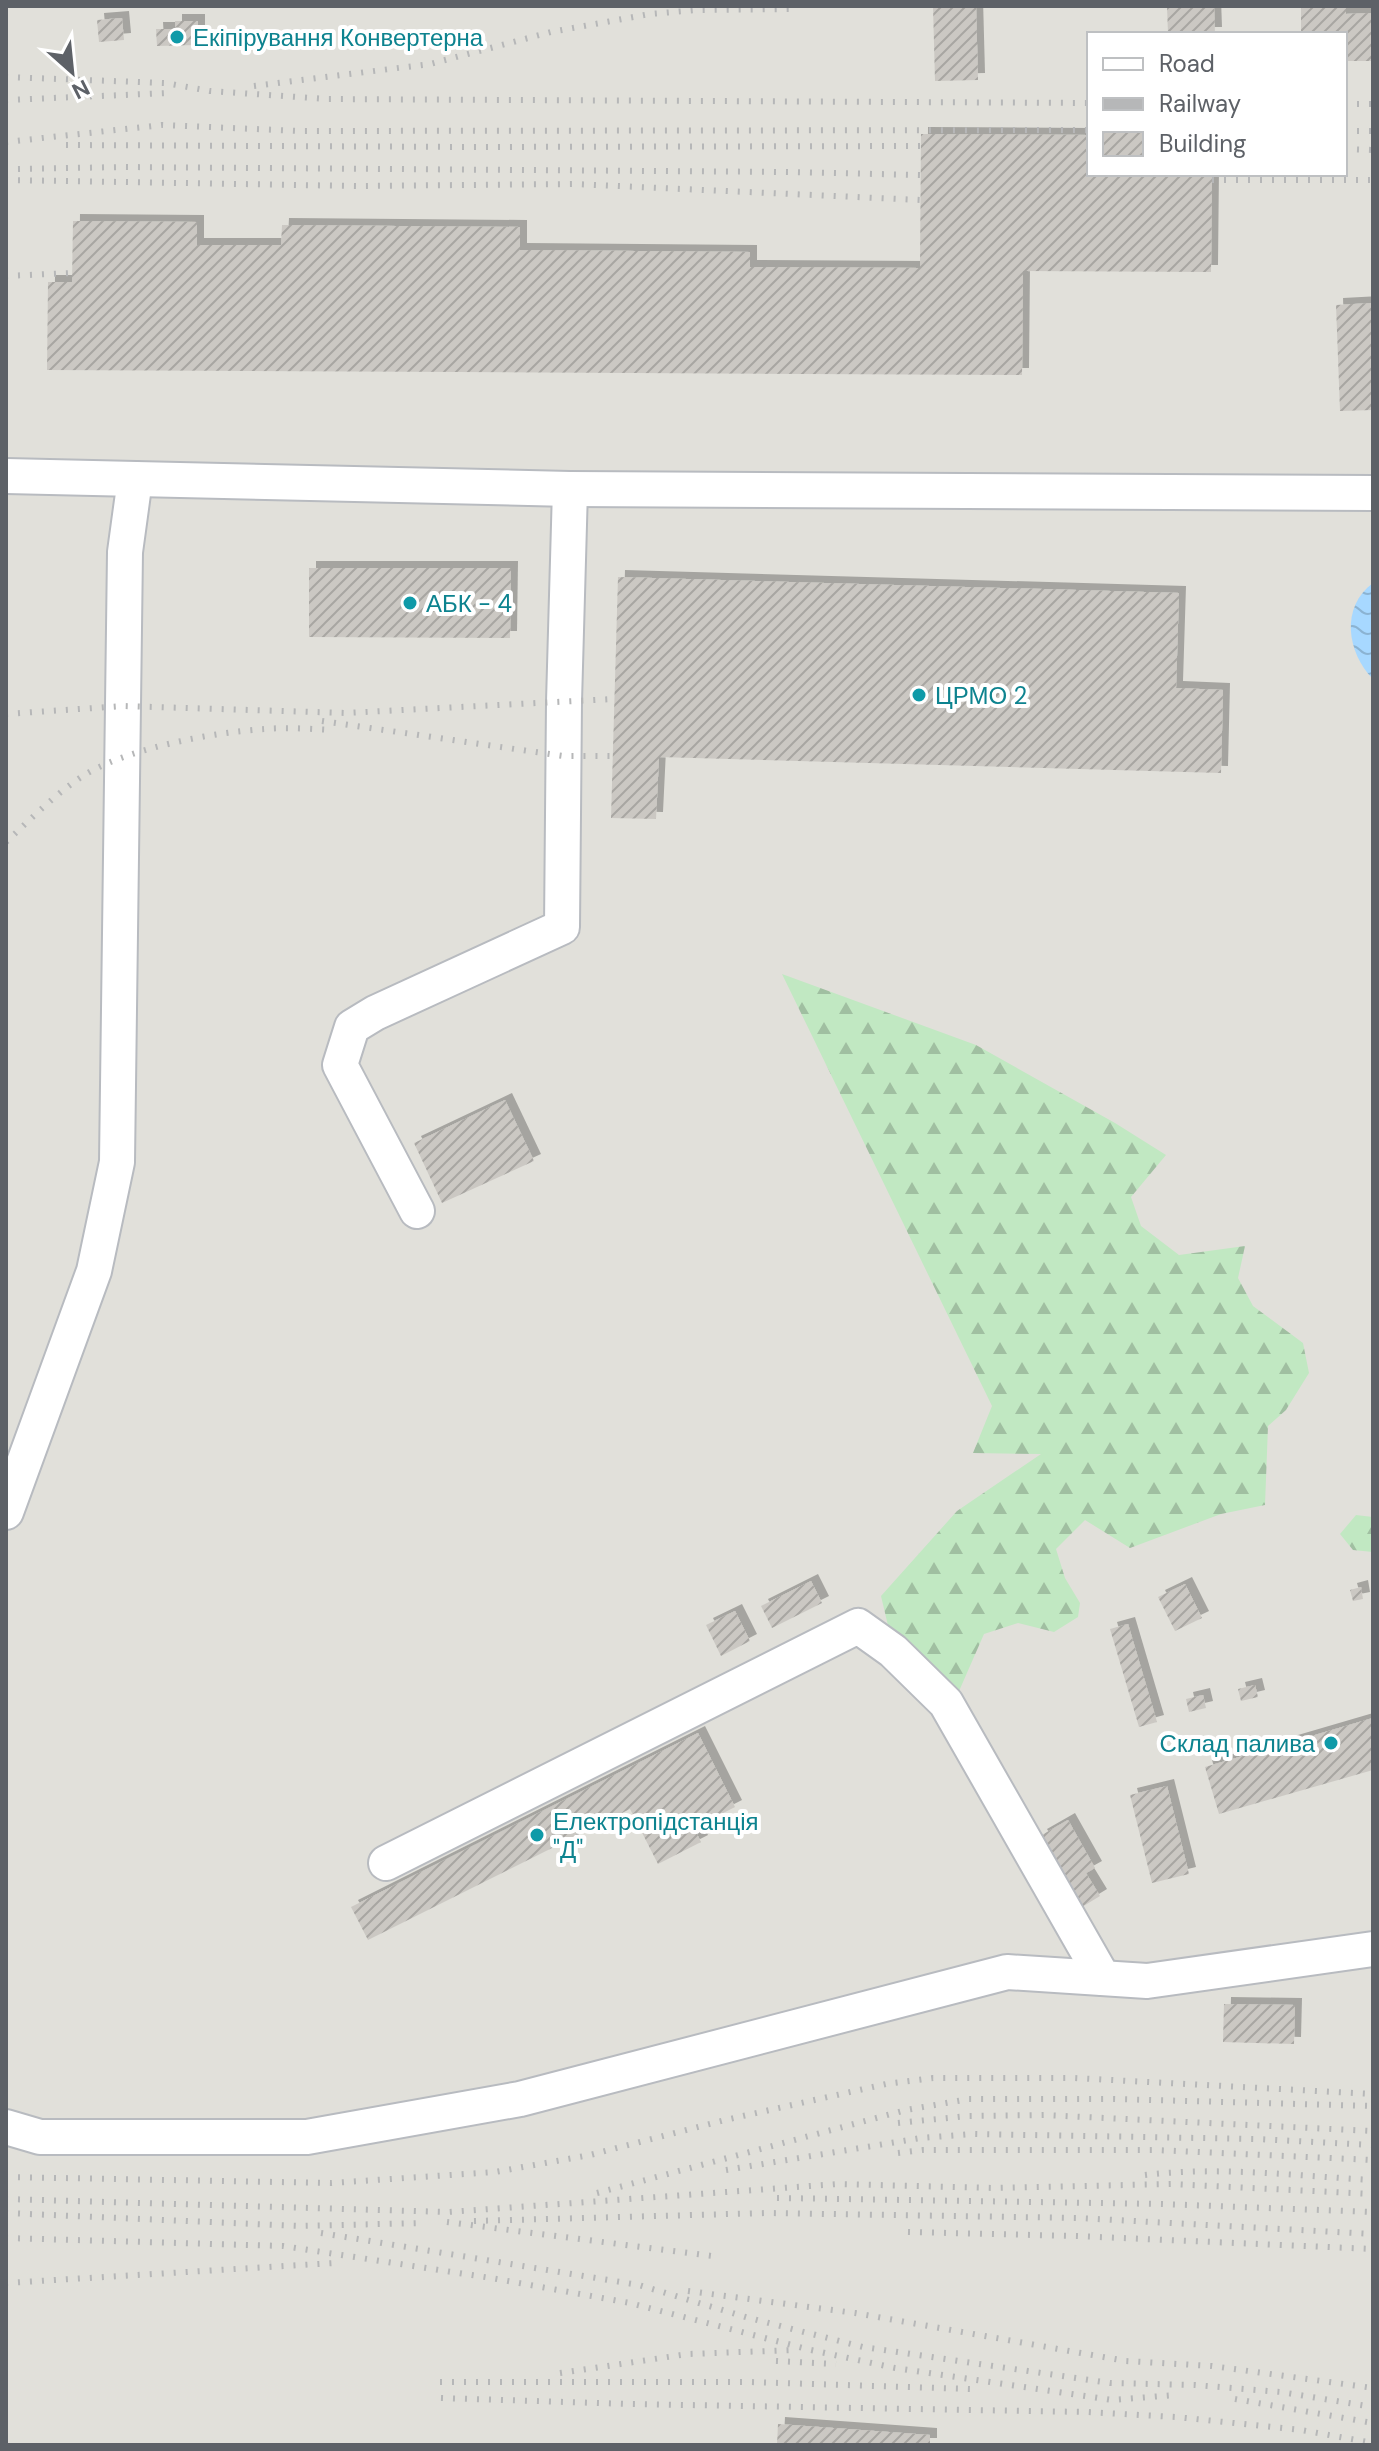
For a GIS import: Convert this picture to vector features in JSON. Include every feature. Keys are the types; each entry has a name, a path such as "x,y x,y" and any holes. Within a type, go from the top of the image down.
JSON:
{"street":[{"path":"6,476 570,489 1373,493"},
{"path":"6,1512 94,1271 117,1162 125,552 135,479"},
{"path":"417,1211 340,1065 352,1027 375,1013 562,927 570,489"},
{"path":"386,1863 858,1626 893,1651 946,1703 1103,1978"},
{"path":"6,2127 40,2137 307,2137 520,2099 1007,1972 1147,1981 1373,1949"}],"shaded area":[{"path":"6,6 1373,6 1373,2445 6,2445"}],"green space":[{"path":"782,974 976,1045 1166,1155 1131,1197 1141,1226 1179,1255 1245,1246 1238,1278 1253,1306 1303,1343 1309,1373 1286,1410 1268,1426 1265,1505 1221,1514 1130,1548 1085,1520 1056,1549 1065,1578 1080,1603 1078,1617 1054,1632 1018,1623 984,1634 956,1698 890,1634 881,1596 957,1511 1041,1454 973,1453 992,1406"},
{"path":"1356,1515 1373,1517 1373,1552 1353,1550 1340,1534"}],"water":[{"path":"1373,583 1373,679 1357,656 1351,630 1355,604"}],"building":[{"path":"933,6 976,6 978,80 935,81"},
{"path":"1167,6 1214,6 1215,32 1168,32"},
{"path":"1301,6 1346,6 1346,14 1373,13 1373,61 1347,61 1347,32 1301,32"},
{"path":"122,18 124,40 99,42 97,20"},
{"name":"Екіпірування Конвертерна","path":"175,21 198,21 198,45 157,46 156,29 175,29"},
{"path":"921,134 1087,135 1087,176 1212,176 1211,272 1023,271 1022,375 47,370 48,282 72,282 73,221 197,222 197,245 281,245 282,225 520,227 520,250 750,252 750,267 920,268"},
{"path":"1373,303 1373,410 1340,411 1336,305"},
{"name":"АБК - 4","path":"309,568 511,568 510,638 309,637"},
{"name":"ЦРМО 2","path":"618,577 1179,593 1176,688 1223,690 1221,773 659,757 656,819 611,818"},
{"path":"505,1100 534,1161 442,1203 414,1143"},
{"path":"811,1581 822,1603 772,1628 761,1606"},
{"path":"1185,1584 1202,1618 1175,1631 1158,1597"},
{"path":"1361,1587 1363,1599 1353,1601 1350,1590"},
{"path":"735,1611 750,1641 721,1656 706,1625"},
{"path":"1128,1624 1157,1722 1139,1727 1110,1629"},
{"path":"1255,1685 1258,1697 1241,1701 1238,1689"},
{"path":"1203,1695 1206,1708 1189,1712 1186,1699"},
{"name":"Склад палива","path":"1373,1718 1373,1770 1219,1814 1205,1767"},
{"name":"Електропідстанція \"Д\"","path":"698,1733 735,1807 694,1828 701,1842 658,1864 630,1809 368,1940 351,1907"},
{"path":"1167,1786 1189,1874 1152,1883 1130,1795"},
{"path":"1068,1820 1095,1868 1086,1873 1100,1896 1082,1907 1040,1836"},
{"path":"1224,2004 1295,2005 1294,2044 1223,2042"},
{"path":"778,2424 930,2435 930,2445 777,2445"}],"railway":[{"path":"254,86 430,64 551,32 650,14 697,10 798,9"},
{"path":"6,77 165,83 210,91 327,99 1087,103"},
{"path":"6,100 170,93"},
{"path":"1347,104 1373,104"},
{"path":"6,142 162,125 301,131 1087,130"},
{"path":"1347,131 1373,131"},
{"path":"66,145 921,146"},
{"path":"1347,149 1373,150"},
{"path":"18,169 123,167 921,175"},
{"path":"6,180 356,186 574,184 921,200"},
{"path":"1212,180 1373,180"},
{"path":"6,276 72,273"},
{"path":"6,714 123,706 346,713 614,699"},
{"path":"322,721 563,756 613,756"},
{"path":"6,842 75,781 125,756 173,743 244,731 282,728 333,730"},
{"path":"6,2177 331,2183 495,2172 590,2155 725,2120 886,2084 933,2078 1074,2078 1373,2094"},
{"path":"597,2193 906,2110 969,2099 1114,2099 1373,2106"},
{"path":"898,2123 967,2116 1044,2115 1373,2131"},
{"path":"726,2170 921,2138 973,2134 1257,2139 1373,2145"},
{"path":"898,2153 923,2150 1155,2150 1373,2160"},
{"path":"1145,2175 1230,2172 1373,2180"},
{"path":"6,2199 448,2212 838,2184 994,2188 1171,2184 1373,2194"},
{"path":"777,2198 1162,2204 1373,2212"},
{"path":"6,2213 300,2226 422,2223"},
{"path":"474,2221 767,2213 1079,2218 1373,2234"},
{"path":"447,2222 712,2256"},
{"path":"908,2232 1373,2249"},
{"path":"321,2233 639,2285 749,2318 863,2347 1110,2383 1195,2385 1281,2392 1373,2407"},
{"path":"6,2238 283,2246 630,2303 811,2350 895,2368 1112,2400 1175,2395"},
{"path":"6,2283 334,2263"},
{"path":"688,2291 855,2313 1126,2361 1212,2366 1373,2388"},
{"path":"560,2373 688,2354 795,2350"},
{"path":"776,2361 836,2364"},
{"path":"440,2382 749,2382 971,2389"},
{"path":"441,2398 1087,2412 1176,2417 1301,2430 1373,2443"},
{"path":"1235,2399 1373,2423"}],"place":[{"name":"Екіпірування Конвертерна","path":"177,37"},
{"name":"АБК - 4","path":"410,603"},
{"name":"ЦРМО 2","path":"919,695"},
{"name":"Склад палива","path":"1331,1743"},
{"name":"Електропідстанція \"Д\"","path":"537,1835"}]}
